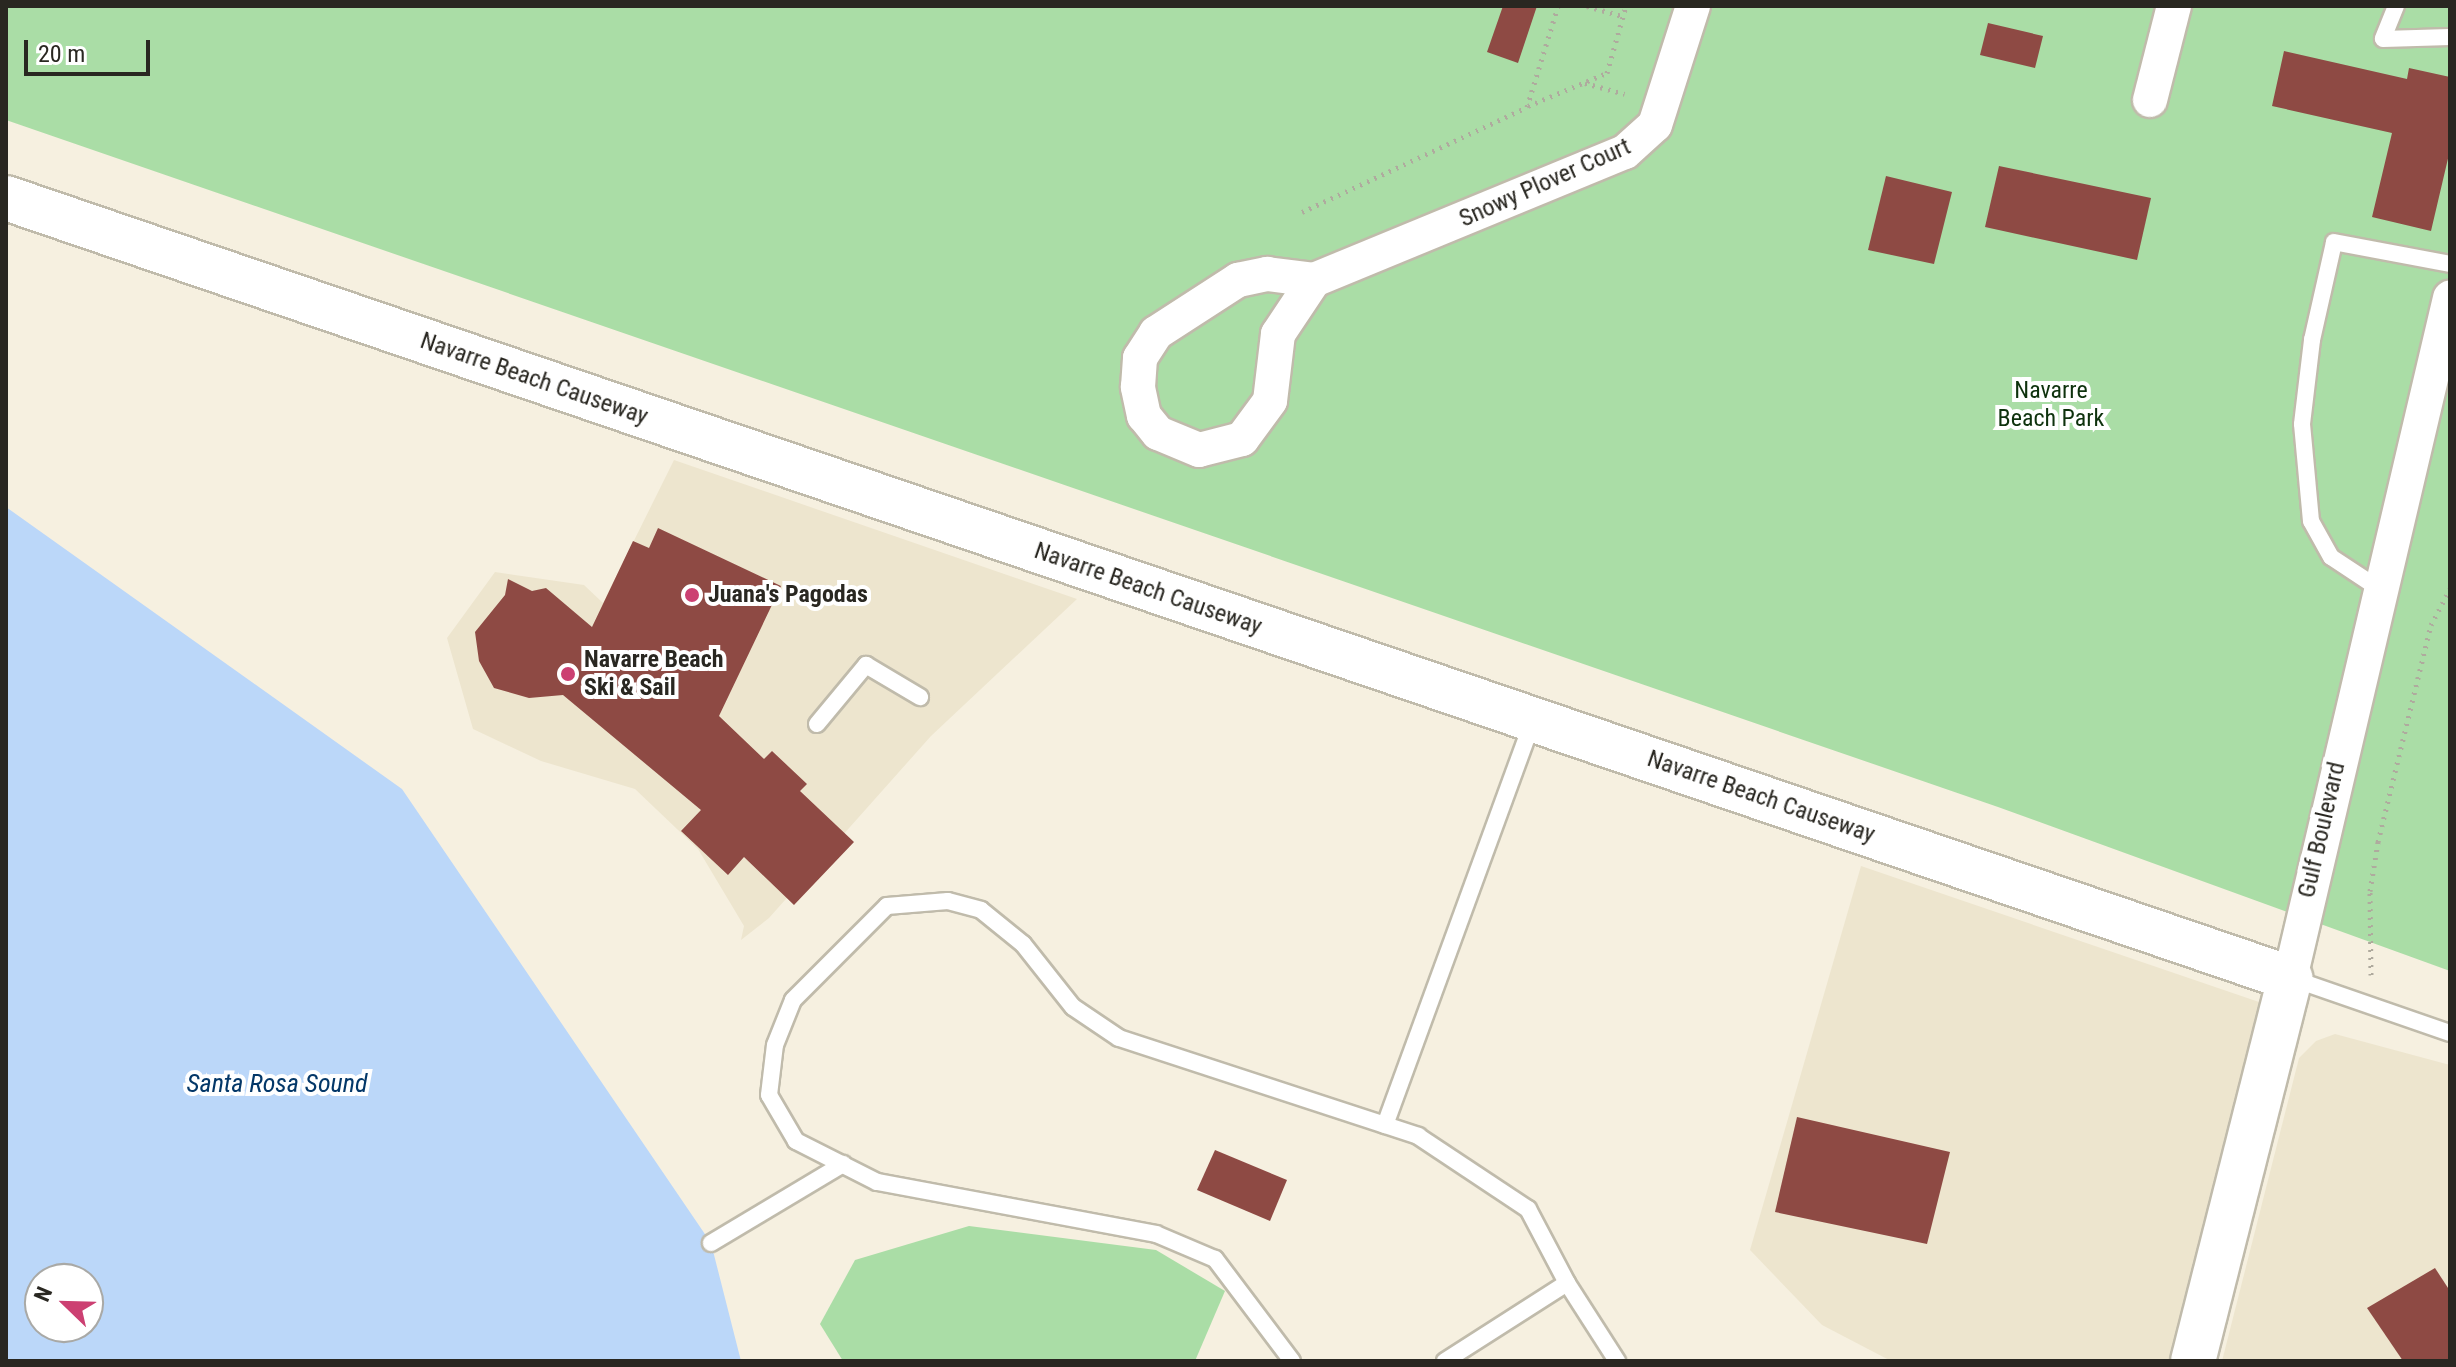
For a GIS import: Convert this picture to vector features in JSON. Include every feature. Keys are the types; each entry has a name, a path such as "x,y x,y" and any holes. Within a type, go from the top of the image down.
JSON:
{"main road":[{"name":"Navarre Beach Causeway","path":"6,198 2290,978"},
{"name":"Gulf Boulevard","path":"2193,1361 2290,978"}],"street":[{"name":"Snowy Plover Court","path":"1314,280 1278,334 1270,401 1242,439 1199,450 1158,433 1144,416 1138,387 1140,358 1156,333 1238,280 1267,274 1314,280 1606,161 1642,140 1664,105 1693,6"},
{"path":"2150,100 2174,6"},
{"name":"Gulf Boulevard","path":"2290,978 2378,588 2450,298"}],"lane":[{"path":"2396,6 2383,39 2450,37"},
{"path":"2378,588 2331,557 2311,521 2302,424 2330,256 2334,242 2450,264"},
{"path":"817,724 866,665 920,697"},
{"path":"1385,1125 1533,719"},
{"path":"1292,1361 1215,1259 1156,1234 877,1182 796,1141 769,1095 775,1045 793,1000 887,906 948,901 981,910 1023,944 1073,1007 1119,1038 1418,1136 1528,1209 1567,1283 1617,1361"},
{"path":"2290,978 2450,1033"},
{"path":"711,1243 843,1164"},
{"path":"1445,1361 1567,1283"}],"path":[{"path":"1527,107 1558,6"},
{"path":"1587,6 1623,16"},
{"path":"1302,212 1607,73 1626,6"},
{"path":"2364,1003 2373,968 2370,891 2378,842 2431,625 2450,589"}],"shaded area":[{"path":"674,460 1077,599 931,736 769,918 741,940 744,926 698,849 635,789 541,761 473,729 447,638 495,572 584,585 603,603"},
{"path":"1861,866 2259,1002 2172,1361 1891,1361 1822,1325 1750,1250"},
{"path":"2335,1034 2450,1065 2450,1361 2222,1361 2299,1058 2316,1041"}],"green space":[{"name":"Navarre Beach Park","path":"6,6 2450,6 2450,971 1998,807 6,120"},
{"path":"969,1226 1156,1250 1225,1291 1195,1361 843,1361 820,1324 855,1260"}],"water":[{"name":"Santa Rosa Sound","path":"6,507 402,789 711,1243 741,1361 6,1361"}],"building":[{"path":"1503,6 1537,6 1518,63 1487,52"},
{"path":"1988,23 2043,36 2035,68 1980,55"},
{"path":"2284,51 2407,79 2409,68 2450,77 2450,150 2431,231 2372,217 2392,133 2272,106"},
{"path":"1999,166 2151,198 2137,260 1985,227"},
{"path":"1886,176 1952,192 1934,264 1868,250"},
{"path":"658,528 781,586 719,716 764,759 772,751 807,784 800,791 854,842 794,905 744,857 728,875 681,831 701,810 563,695 529,698 494,688 479,661 475,632 505,595 508,579 532,591 546,588 592,627 633,541 649,548"},
{"path":"1797,1117 1950,1152 1927,1244 1775,1212"},
{"path":"1215,1150 1287,1180 1270,1221 1197,1190"},
{"path":"2435,1268 2450,1291 2450,1361 2403,1361 2367,1308"}],"place":[{"name":"Juana's Pagodas","path":"692,595"},
{"name":"Navarre Beach Ski & Sail","path":"568,674"}]}
